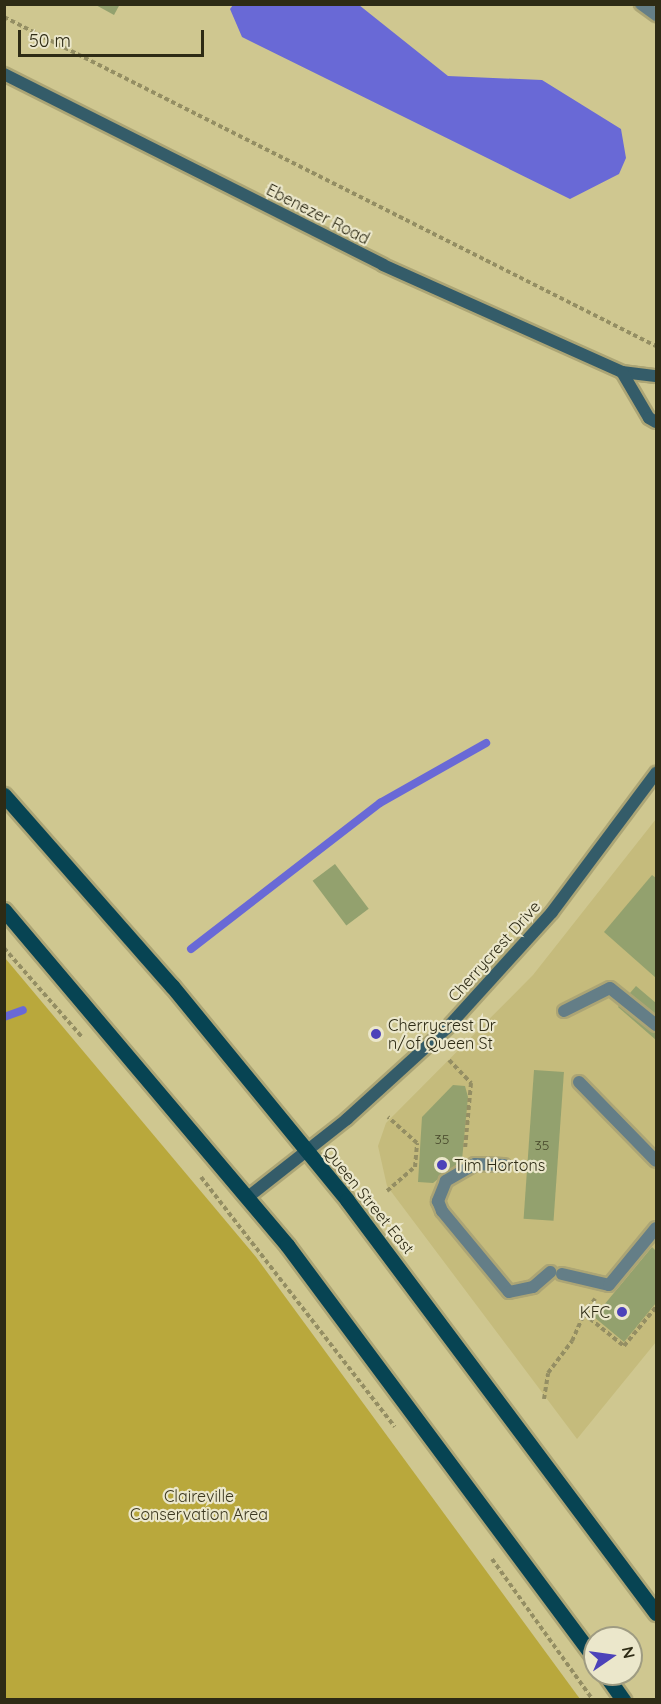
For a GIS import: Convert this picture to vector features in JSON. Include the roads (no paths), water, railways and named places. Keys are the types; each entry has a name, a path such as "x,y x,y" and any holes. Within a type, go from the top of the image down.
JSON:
{"main road":[{"name":"Ebenezer Road","path":"4,75 383,265 622,372 657,376"},
{"path":"622,372 649,418 657,422"},
{"name":"Cherrycrest Drive","path":"248,1197 408,1064 492,979 611,837 657,773"},
{"name":"Queen Street East","path":"4,795 32,825 306,1150 457,1340 657,1613"},
{"path":"4,910 248,1197 470,1485 583,1642"},
{"path":"613,1686 623,1700"}],"street":[{"path":"641,4 657,15"},
{"path":"564,1011 610,988 657,1025"},
{"path":"579,1082 657,1161"},
{"path":"504,1165 475,1164 446,1181 438,1201 442,1211 509,1292 533,1287 556,1273 609,1285 657,1228"}],"waterway":[{"path":"191,949 380,803 486,743"},
{"path":"4,1017 23,1010"}],"place":[{"name":"Cherrycrest Dr n/of Queen St","path":"376,1034"},
{"name":"Tim Hortons","path":"442,1165"},
{"name":"KFC","path":"622,1312"}],"park label":[{"name":"Claireville Conservation Area","path":"199,1505"}]}
